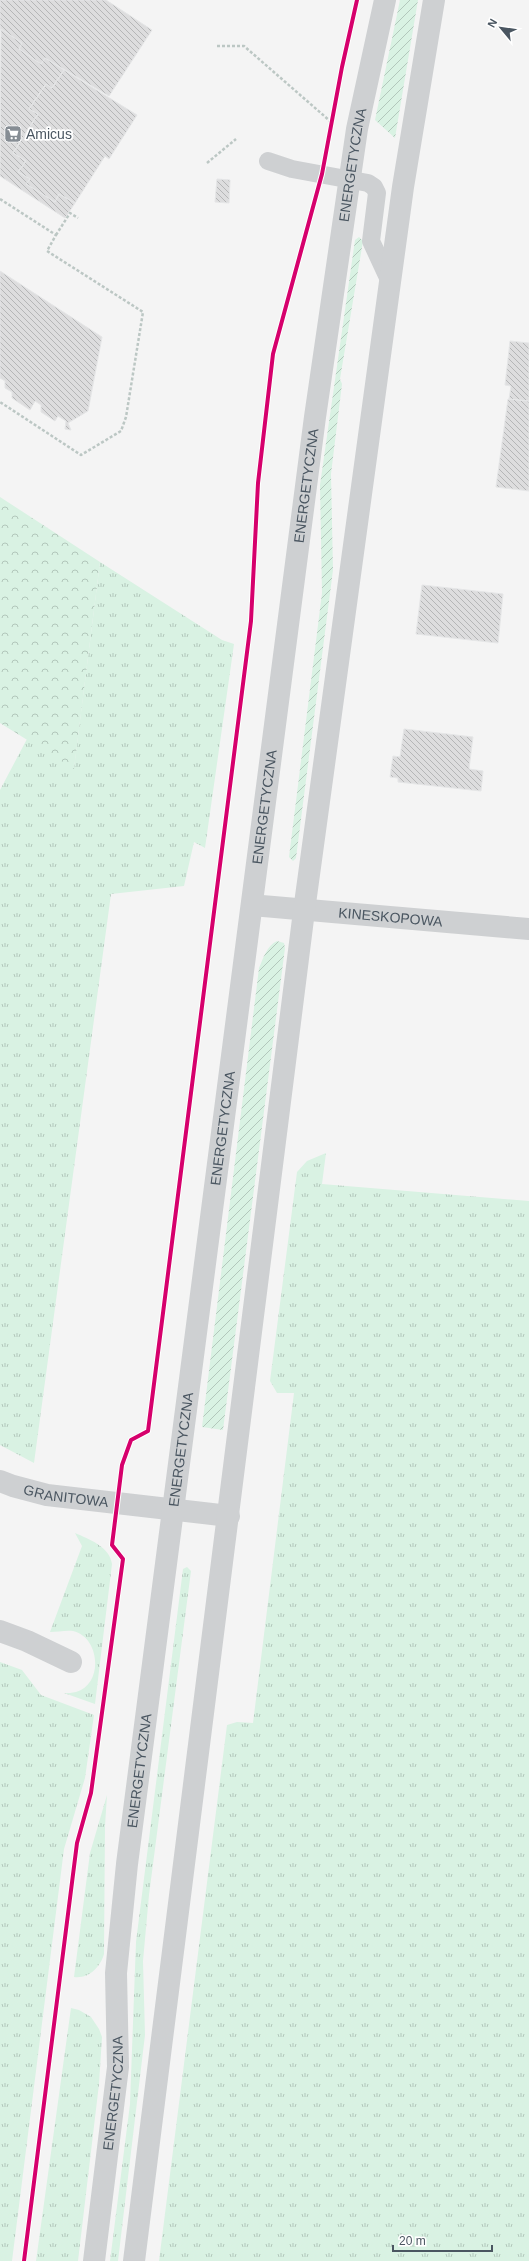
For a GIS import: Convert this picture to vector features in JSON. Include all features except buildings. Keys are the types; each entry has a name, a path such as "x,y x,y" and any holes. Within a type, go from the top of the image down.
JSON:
{"street":[{"name":"ENERGETYCZNA","path":"94,2261 118,2067 116,1972 127,1864 314,425 357,129 385,0"},
{"path":"134,2261 304,911 403,187 434,0"},
{"name":"KINESKOPOWA","path":"252,905 304,911 529,929"},
{"name":"GRANITOWA","path":"0,1481 47,1495 229,1516"},
{"path":"0,1631 27,1641 70,1662"}],"lane":[{"path":"268,161 292,169 368,183 374,187 377,193 371,241 390,282"}],"path":[{"path":"217,46 244,46 332,122"},
{"path":"207,163 236,139"},
{"path":"0,199 56,235"},
{"path":"0,402 81,455 121,431 126,417 143,312 47,251 70,213 78,218"}],"green space":[{"path":"400,0 418,0 395,138 375,120"},
{"path":"359,237 363,241 340,379 342,384 331,474 333,570 296,858 293,861 289,857 322,593 320,485 355,240"},
{"path":"0,497 100,562 74,769 0,723"},
{"path":"100,562 222,640 234,644 205,848 194,842 184,886 111,894 34,1463 0,1445 0,790 27,739 74,768"},
{"path":"277,941 284,943 285,948 223,1430 202,1427 259,968 268,949"},
{"path":"326,1153 322,1184 529,1201 529,2261 159,2261 227,1725 237,1722 253,1723 294,1393 277,1393 270,1381 297,1172 307,1161"},
{"path":"75,1533 103,1548 112,1564 95,1704 64,1693 76,1692 85,1687 91,1680 95,1661 89,1642 82,1635 73,1631 50,1632 82,1546"},
{"path":"187,1567 191,1571 149,1895 143,1961 145,2035 118,2261 110,2261 130,2104 136,1942 183,1569"},
{"path":"0,1662 22,1670 41,1695 94,1715 85,1778 64,1849 12,2261 0,2261"},
{"path":"107,1795 105,1826 104,1954 100,1964 93,1972 84,1976 74,1977 90,1853"},
{"path":"71,2008 79,2010 91,2017 99,2029 102,2037 99,2084 78,2261 36,2261"}],"cycle path":[{"path":"24,2261 77,1843 91,1793 123,1559 112,1545 122,1465 131,1440 148,1431 251,621 258,483 273,354 322,174 342,67 357,0"}],"place":[{"name":"Amicus","path":"13,134"}]}
